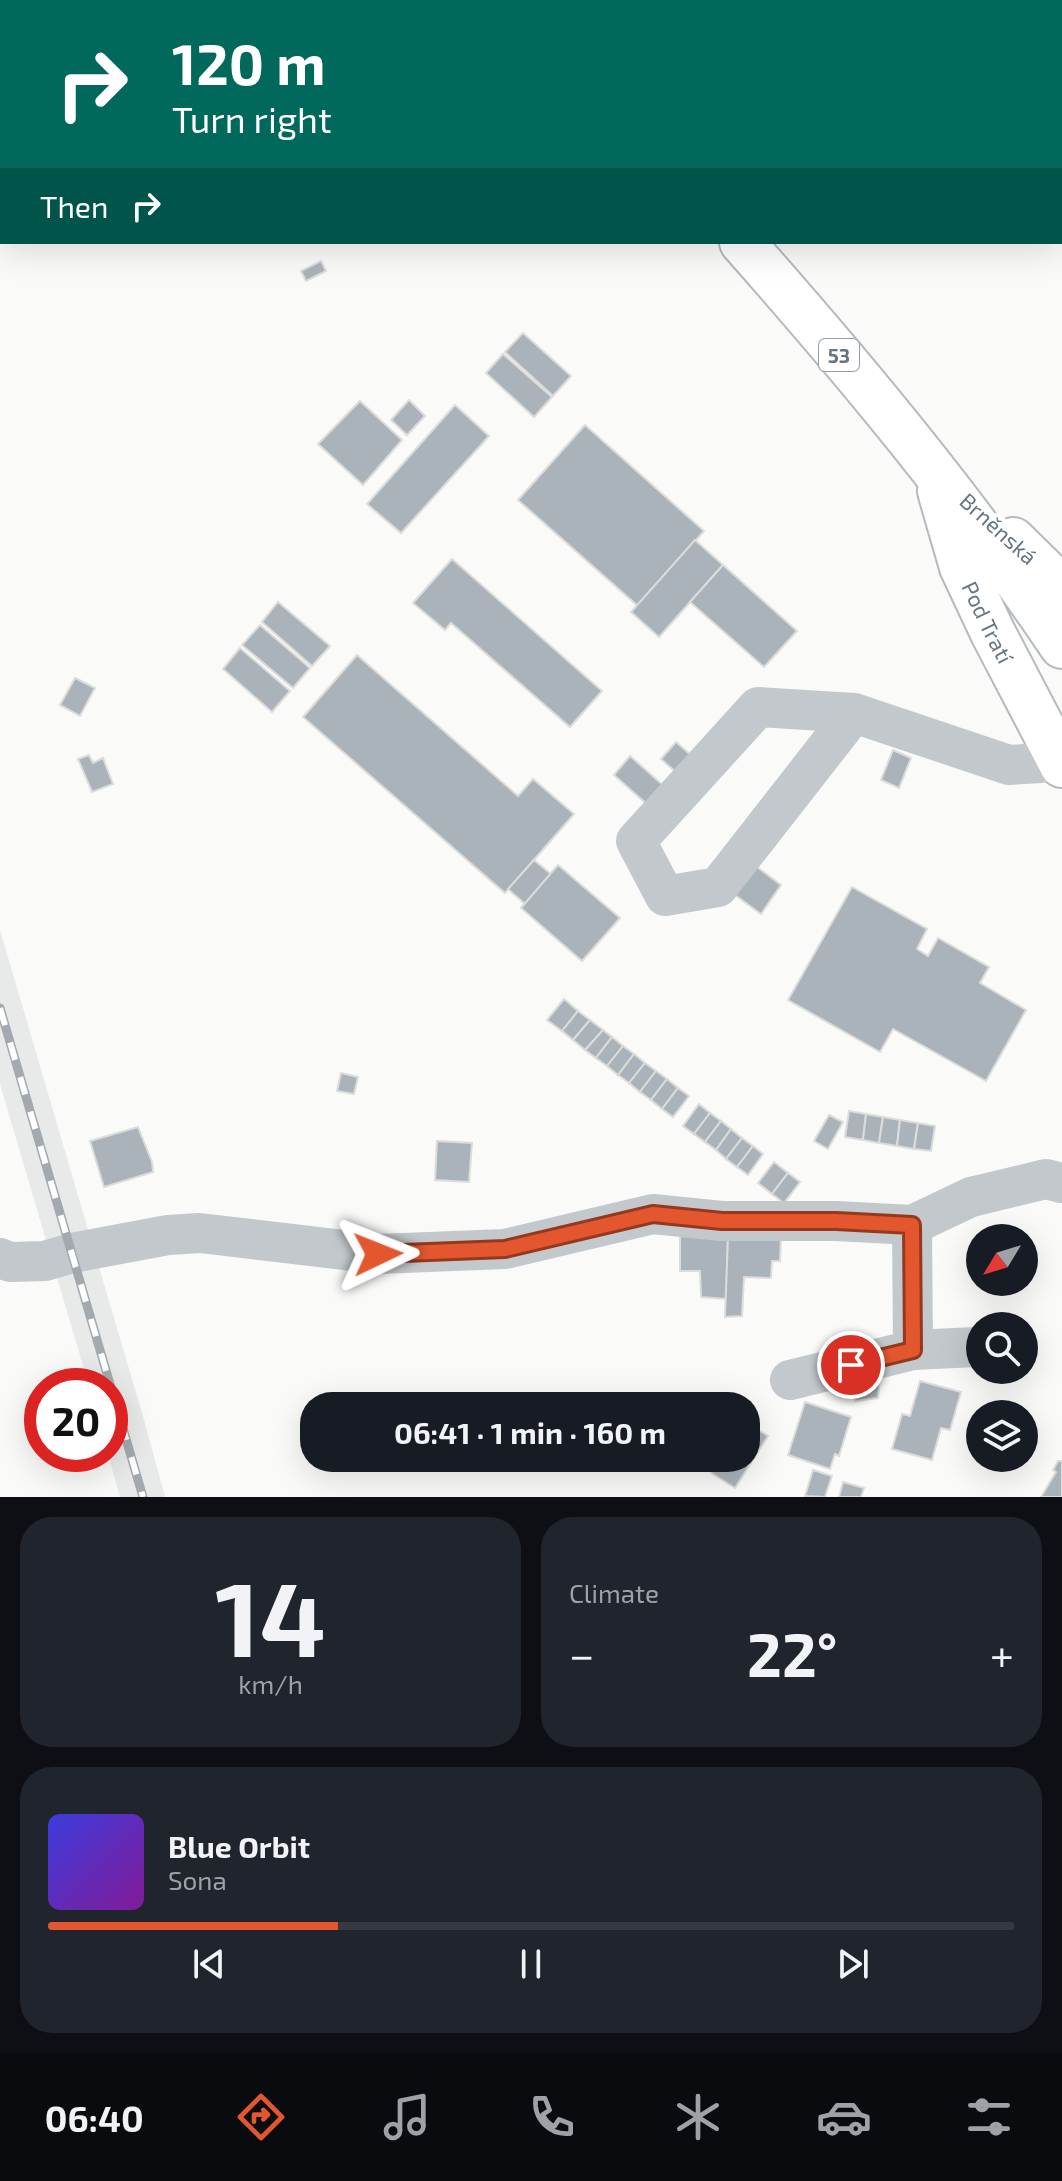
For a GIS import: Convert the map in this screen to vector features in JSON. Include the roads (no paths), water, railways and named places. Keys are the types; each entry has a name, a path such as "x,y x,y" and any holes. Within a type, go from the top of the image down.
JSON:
{"main road":[{"name":"53","path":"744,244 934,469"},
{"path":"934,469 1052,604 1062,646"},
{"name":"Pod Tratí","path":"934,469 962,567 1060,761"}],"street":[{"path":"854,713 718,887 665,896 636,841 758,707 854,713 1009,765 1060,761"},
{"path":"0,1258 10,1262 45,1261 168,1235 200,1233 378,1254 505,1249 653,1214 722,1221 912,1225 971,1197 1046,1179 1062,1183"},
{"path":"912,1225 913,1350"},
{"path":"790,1380 913,1350 966,1347"}],"railway":[{"path":"0,1008 143,1497"}]}
